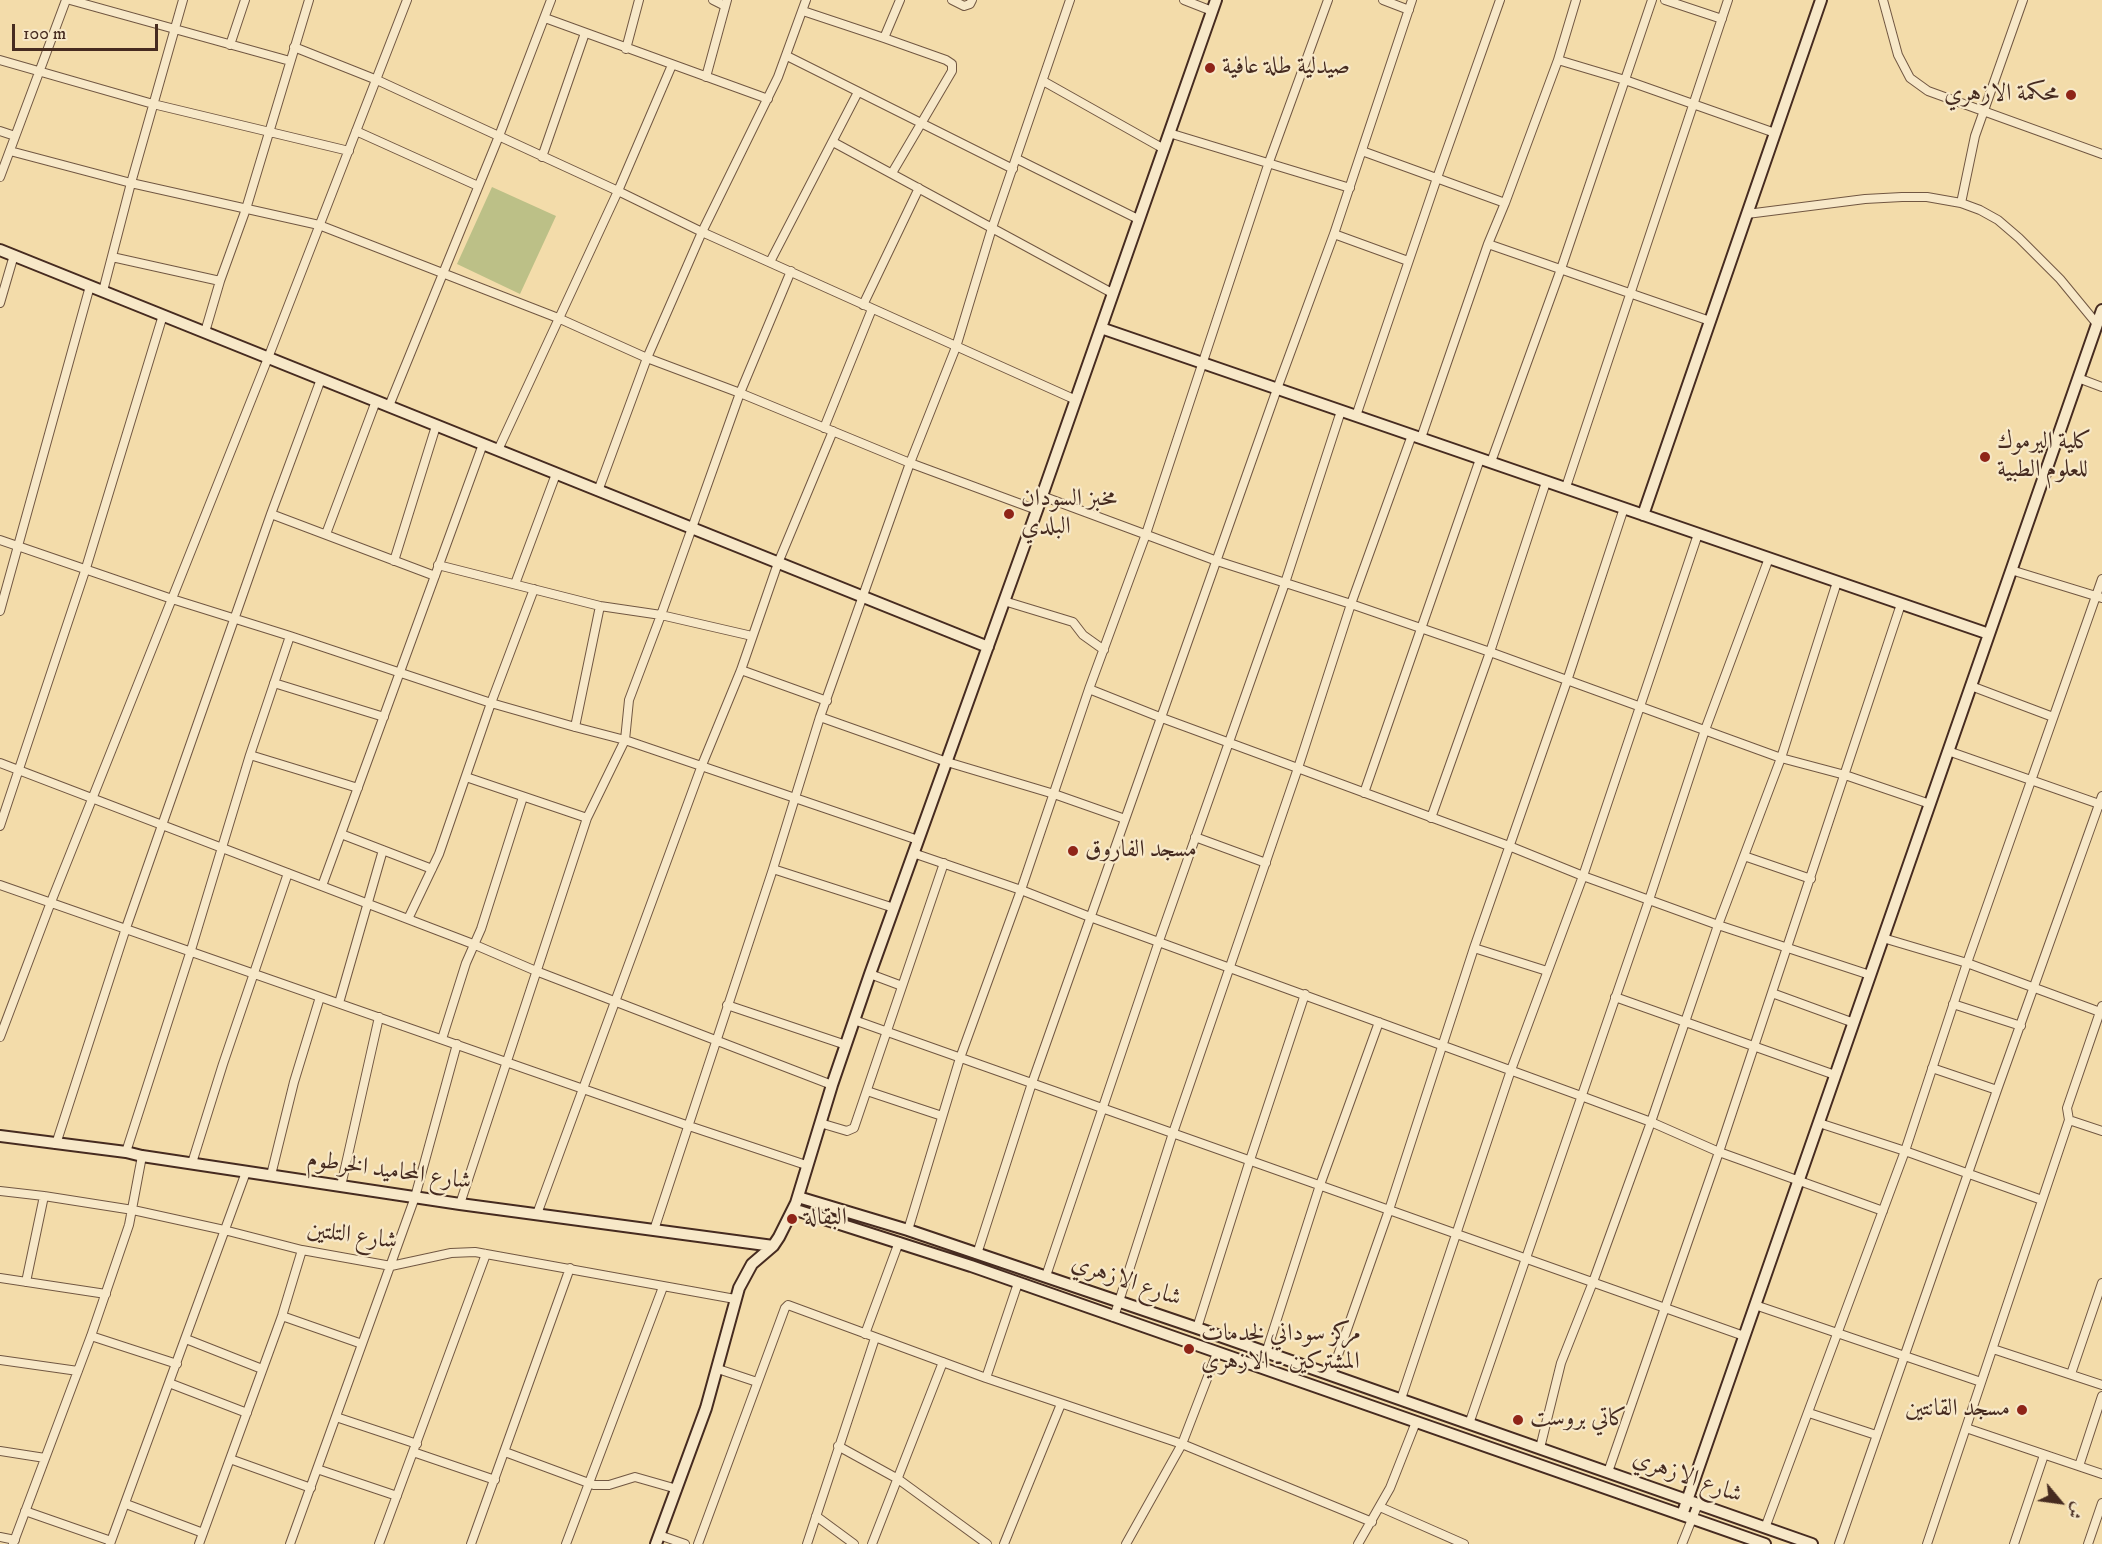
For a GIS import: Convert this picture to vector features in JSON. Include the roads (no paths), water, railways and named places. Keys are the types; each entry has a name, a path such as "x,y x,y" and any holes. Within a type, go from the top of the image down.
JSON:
{"street":[{"path":"0,177 38,71 68,0 290,61"},
{"path":"103,291 183,0"},
{"path":"231,45 245,0"},
{"path":"205,332 220,281 246,209 309,0"},
{"path":"0,1037 51,902 268,358 407,0"},
{"path":"389,406 499,136 551,0"},
{"path":"626,49 639,0"},
{"path":"706,78 726,3 713,0"},
{"path":"598,491 647,358 702,232 768,99 787,56 806,0"},
{"path":"884,38 900,0"},
{"path":"952,0 964,6 970,4 972,0"},
{"path":"654,1230 773,869 820,717 910,463 956,346 992,228 1070,0"},
{"path":"1184,0 1212,11"},
{"path":"685,1544 658,1540 718,1369 735,1299 749,1269 773,1246 798,1197 806,1165 870,974 1042,496 1216,0"},
{"path":"908,1230 960,1058 1021,890 1089,689 1146,534 1269,162 1328,0"},
{"path":"1383,0 1409,10"},
{"path":"976,1254 1032,1083 1334,234 1412,0"},
{"path":"1356,416 1500,0"},
{"path":"1114,1317 1173,1133 1298,768 1351,604 1505,203 1558,60 1576,0"},
{"path":"1364,793 1420,628 1561,268 1652,0"},
{"path":"1665,0 1722,19"},
{"path":"1566,487 1728,0"},
{"path":"1643,515 1821,0"},
{"path":"1883,0 1898,56 1910,78 1928,91 2102,154"},
{"path":"1961,203 1975,136 2023,0"},
{"path":"803,11 952,64 952,71 919,123 892,173"},
{"path":"545,18 768,99"},
{"path":"542,157 585,33"},
{"path":"294,47 377,80 702,232 1076,400"},
{"path":"787,56 1013,169"},
{"path":"0,60 153,104 349,151"},
{"path":"1558,60 1694,103 1775,133"},
{"path":"498,450 618,191 672,65"},
{"path":"1043,81 1164,148"},
{"path":"770,262 858,92"},
{"path":"0,131 15,136"},
{"path":"356,131 478,186"},
{"path":"1169,133 1350,188"},
{"path":"834,142 1112,293"},
{"path":"10,151 131,183 319,225 444,272 558,318 647,358 740,393 910,463 1037,510"},
{"path":"1362,151 1505,203"},
{"path":"1017,159 1138,219"},
{"path":"863,305 919,188"},
{"path":"1747,214 1893,197 1927,197 1961,203 1998,220 2019,238 2060,279 2097,324"},
{"path":"1334,234 1408,261"},
{"path":"1488,244 1710,321"},
{"path":"0,250 988,647"},
{"path":"0,303 14,255"},
{"path":"112,256 220,281"},
{"path":"460,1204 587,818 625,740 629,700 740,393 790,271"},
{"path":"0,611 90,286"},
{"path":"824,428 872,309"},
{"path":"1682,1544 1687,1517 1744,1336 2102,310"},
{"path":"0,826 86,568 163,315"},
{"path":"1101,328 1989,634"},
{"path":"2078,378 2102,387"},
{"path":"56,1144 126,928 271,514 321,379"},
{"path":"326,534 376,401"},
{"path":"1046,1276 1159,941 1285,583 1341,411"},
{"path":"394,561 436,426"},
{"path":"537,1214 702,765 741,670 778,563 833,431"},
{"path":"322,886 483,444"},
{"path":"515,584 556,474"},
{"path":"1431,818 1490,652 1546,482"},
{"path":"1042,496 1217,561 1490,652 1781,758 1845,775 1930,804"},
{"path":"1331,1375 1389,1210 1474,948 1567,681 1624,508"},
{"path":"271,514 435,576"},
{"path":"1401,1399 1455,1233 1511,1070 1583,876 1698,534"},
{"path":"0,540 172,599 491,703 625,740 702,765 918,840"},
{"path":"1469,1424 1705,730 1769,558"},
{"path":"438,565 600,606 661,615 752,636"},
{"path":"2011,570 2099,597"},
{"path":"1765,1528 1905,1151 1953,1004 2053,717 2099,597 2102,579"},
{"path":"1540,1448 1561,1363 1593,1282 1651,1122 1718,925 1781,758 1837,582"},
{"path":"408,919 432,869 534,589"},
{"path":"1004,601 1073,622 1083,635 1104,650"},
{"path":"1608,1472 1773,993 1901,604"},
{"path":"575,727 600,606"},
{"path":"126,1152 191,950 250,755 290,636"},
{"path":"741,670 827,700"},
{"path":"274,683 384,717"},
{"path":"1971,686 2053,717"},
{"path":"1089,689 1161,718 1509,846 1583,876 1718,925 1870,975"},
{"path":"820,717 946,762 1054,794 1125,819"},
{"path":"1839,1544 1997,1090 2101,802 1948,751"},
{"path":"250,755 358,788"},
{"path":"0,763 473,944 536,971 832,1085"},
{"path":"466,777 587,818"},
{"path":"442,1039 473,944 481,929 523,797"},
{"path":"341,834 432,869"},
{"path":"1195,837 1266,863"},
{"path":"339,1003 383,850"},
{"path":"913,853 1021,890 1511,1070 1651,1122 1719,1152 1883,1211"},
{"path":"1744,856 1811,879"},
{"path":"820,1123 851,1131 854,1128 944,863"},
{"path":"773,869 894,908"},
{"path":"192,1163 288,873"},
{"path":"0,885 806,1165"},
{"path":"1883,938 1967,963 2034,988 2101,1009 2067,1108 2069,1120 1927,1544"},
{"path":"1474,948 1547,971"},
{"path":"870,974 902,986"},
{"path":"1773,993 1854,1023"},
{"path":"1197,1328 1305,994"},
{"path":"271,1175 294,1082 320,997"},
{"path":"1615,997 1835,1075"},
{"path":"1953,1004 2021,1026"},
{"path":"727,1005 846,1045"},
{"path":"341,1186 379,1017"},
{"path":"854,1020 1744,1336"},
{"path":"1266,1353 1320,1185 1379,1022"},
{"path":"290,1544 415,1197 457,1044"},
{"path":"1932,1068 1997,1090"},
{"path":"867,1091 942,1116"},
{"path":"2069,1120 2102,1131"},
{"path":"1819,1123 2042,1200"},
{"name":"شارع المحاميد الخرطوم","path":"0,1136 126,1152 460,1204 773,1246"},
{"path":"0,1537 14,1542 78,1371 133,1210 142,1156"},
{"path":"25,1511 111,1543 246,1172"},
{"name":"شارع التلتين","path":"0,1191 133,1210 302,1250 391,1266 451,1253 475,1252 735,1299"},
{"path":"26,1282 44,1196"},
{"name":"شارع الازهري","path":"798,1197 908,1230 1046,1276 1812,1544"},
{"name":"شارع الازهري","path":"793,1209 1018,1282 1765,1544"},
{"path":"865,1334 899,1242"},
{"path":"199,1544 282,1316 302,1250"},
{"path":"379,1544 486,1254"},
{"path":"471,1544 570,1268"},
{"path":"0,1278 106,1294"},
{"path":"986,1378 1018,1282"},
{"path":"2071,1374 2102,1283"},
{"path":"566,1544 663,1287"},
{"path":"1755,1305 1981,1382"},
{"path":"698,1544 786,1306 986,1378 1182,1444 1372,1522"},
{"path":"282,1316 362,1344"},
{"path":"91,1336 177,1364"},
{"path":"807,1544 875,1338"},
{"path":"186,1340 262,1370"},
{"path":"1992,1349 2102,1385"},
{"path":"1126,1544 1182,1444 1217,1353"},
{"path":"0,1360 78,1371"},
{"path":"872,1544 943,1362"},
{"path":"718,1369 757,1382"},
{"path":"169,1383 247,1413"},
{"path":"2079,1466 2102,1396"},
{"path":"1004,1544 1061,1404"},
{"path":"1809,1413 1876,1435"},
{"path":"336,1417 417,1444"},
{"path":"1358,1544 1390,1488 1416,1422"},
{"path":"1966,1428 2102,1473"},
{"path":"838,1446 898,1479 987,1544"},
{"path":"0,1451 45,1458"},
{"path":"413,1452 495,1480"},
{"path":"505,1452 602,1486 635,1478 677,1489"},
{"path":"2014,1544 2044,1455"},
{"path":"230,1460 311,1488"},
{"path":"317,1468 397,1496"},
{"path":"2088,1544 2102,1503"},
{"path":"126,1504 203,1533"},
{"path":"1380,1508 1464,1544"},
{"path":"816,1516 854,1544"}],"place":[{"name":"صيدلية طلة عافية","path":"1210,68"},
{"name":"محكمة الازهري","path":"2071,95"},
{"name":"كلية اليرموك للعلوم الطبية","path":"1985,457"},
{"name":"مخبز السودان البلدي","path":"1009,514"},
{"name":"مسجد الفاروق","path":"1073,851"},
{"name":"البقالة","path":"792,1219"},
{"name":"مركز سوداني لخدمات المشتركين - الازهري","path":"1189,1349"},
{"name":"مسجد القانتين","path":"2022,1410"},
{"name":"كاتي بروست","path":"1518,1420"}]}
